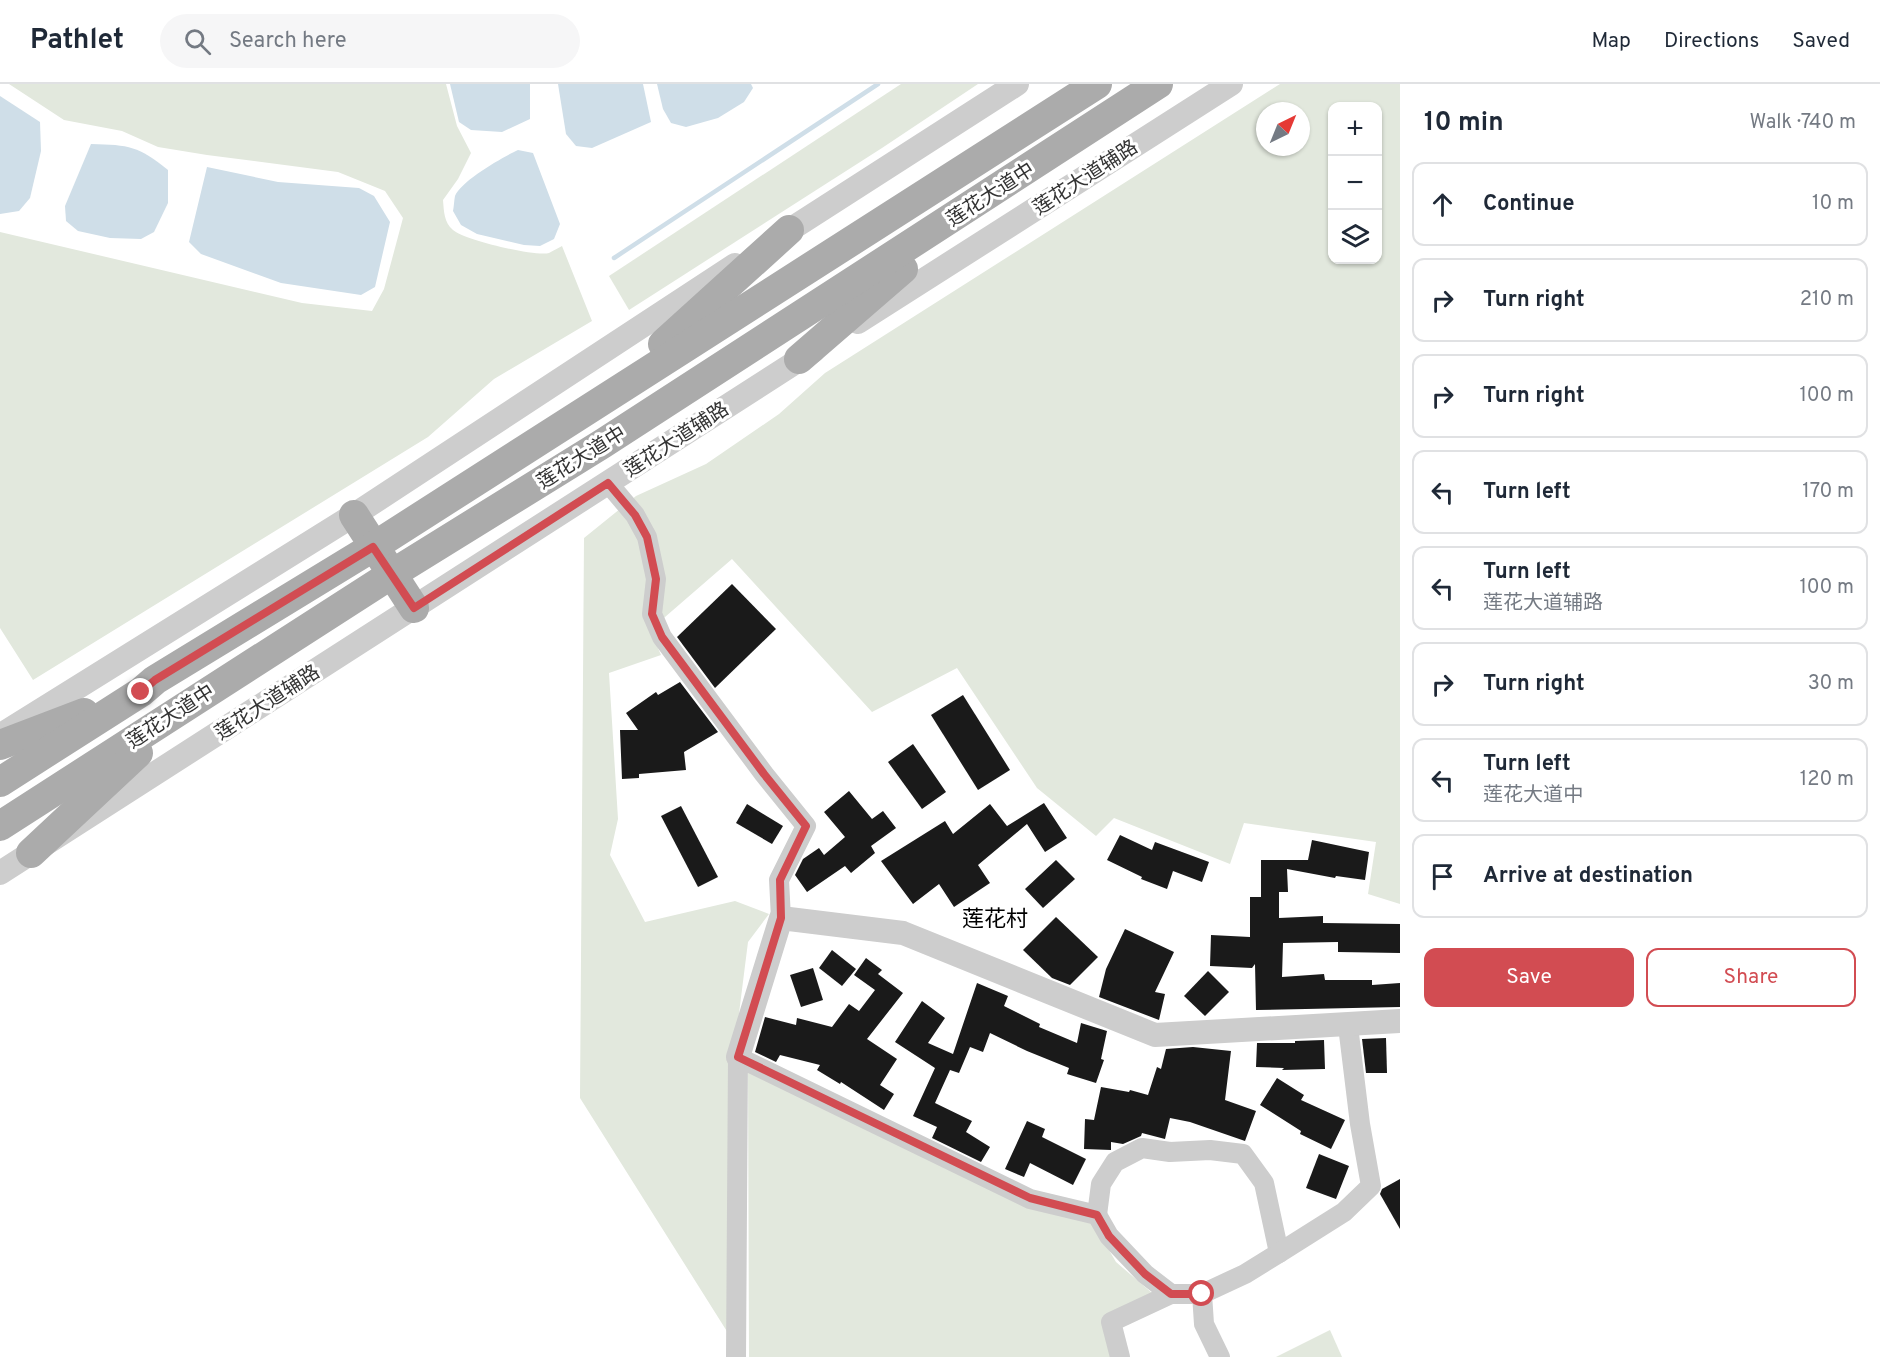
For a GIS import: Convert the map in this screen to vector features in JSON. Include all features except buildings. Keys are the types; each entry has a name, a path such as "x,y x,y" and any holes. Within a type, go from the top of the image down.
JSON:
{"main road":[{"name":"莲花大道中","path":"0,782 148,686 373,547 1097,84"},
{"name":"莲花大道中","path":"0,826 392,574 602,444 1158,84"},
{"path":"799,359 982,200"},
{"path":"602,444 590,408 789,230"},
{"path":"354,515 414,608"},
{"path":"0,745 148,686 184,707 31,854"}],"street":[{"path":"0,736 354,515 789,230 1017,84"},
{"name":"莲花大道辅路","path":"0,873 1231,84"},
{"path":"608,483 635,515 647,537 656,579 652,614 662,637 764,774 806,826 780,880 781,918 738,1057 736,1357"},
{"path":"781,918 903,933 1155,1035 1400,1021"},
{"path":"1120,1357 1112,1322 1171,1294 1202,1294 1245,1274 1344,1212 1371,1186 1360,1124 1349,1034"},
{"path":"738,1057 1030,1198 1097,1215"},
{"path":"1171,1294 1145,1274 1109,1236 1097,1215 1101,1184 1115,1162 1142,1148 1170,1152 1210,1150 1243,1154 1264,1183 1280,1253"},
{"path":"1202,1294 1204,1324 1220,1357"}],"shaded area":[{"path":"9,84 446,84 457,126 471,153 458,179 443,200 448,224 460,234 516,250 542,254 562,246 592,321 494,379 428,437 33,680 0,628 0,232 302,303 372,311 384,289 403,218 385,191 338,172 158,147 122,131 64,120"},
{"path":"450,84 530,84 530,119 502,132 471,130 459,122"},
{"path":"558,84 643,84 651,122 592,148 576,146 566,134"},
{"path":"657,84 751,84 753,88 744,102 718,118 686,127 671,123 663,109"},
{"path":"901,84 978,84 629,310 609,276"},
{"path":"1280,84 1400,84 1400,904 1368,894 1376,842 1244,823 1230,864 1114,818 1096,836 1037,788 957,668 872,712 732,559 650,630 661,655 609,673 618,819 610,855 645,922 735,901 769,914 748,942 734,1053 728,1333 580,1098 584,538 636,496 706,464 779,414 825,373"},
{"path":"0,96 40,122 41,151 30,198 19,211 0,214"},
{"path":"91,144 133,148 168,170 168,203 154,232 141,239 110,238 78,231 66,221 65,206"},
{"path":"518,150 533,153 560,224 554,239 540,246 524,245 477,234 461,225 453,211 455,196 465,183"},
{"path":"207,167 278,182 359,188 374,196 390,222 375,287 361,295 281,283 201,254 189,242"},
{"path":"748,1068 1021,1205 1093,1223 1116,1262 1152,1293 1104,1318 1112,1357 749,1357"},
{"path":"1330,1330 1342,1357 1276,1357"}],"waterway":[{"path":"614,258 878,84"}],"district":[{"name":"莲花村","path":"995,918"}],"route":[{"path":"141,692 155,680 373,547 414,608 608,483 635,515 647,537 656,579 652,614 662,637 764,774 806,826 780,880 781,918 738,1057 1030,1198 1097,1215 1109,1236 1145,1274 1171,1294 1202,1294"}]}
